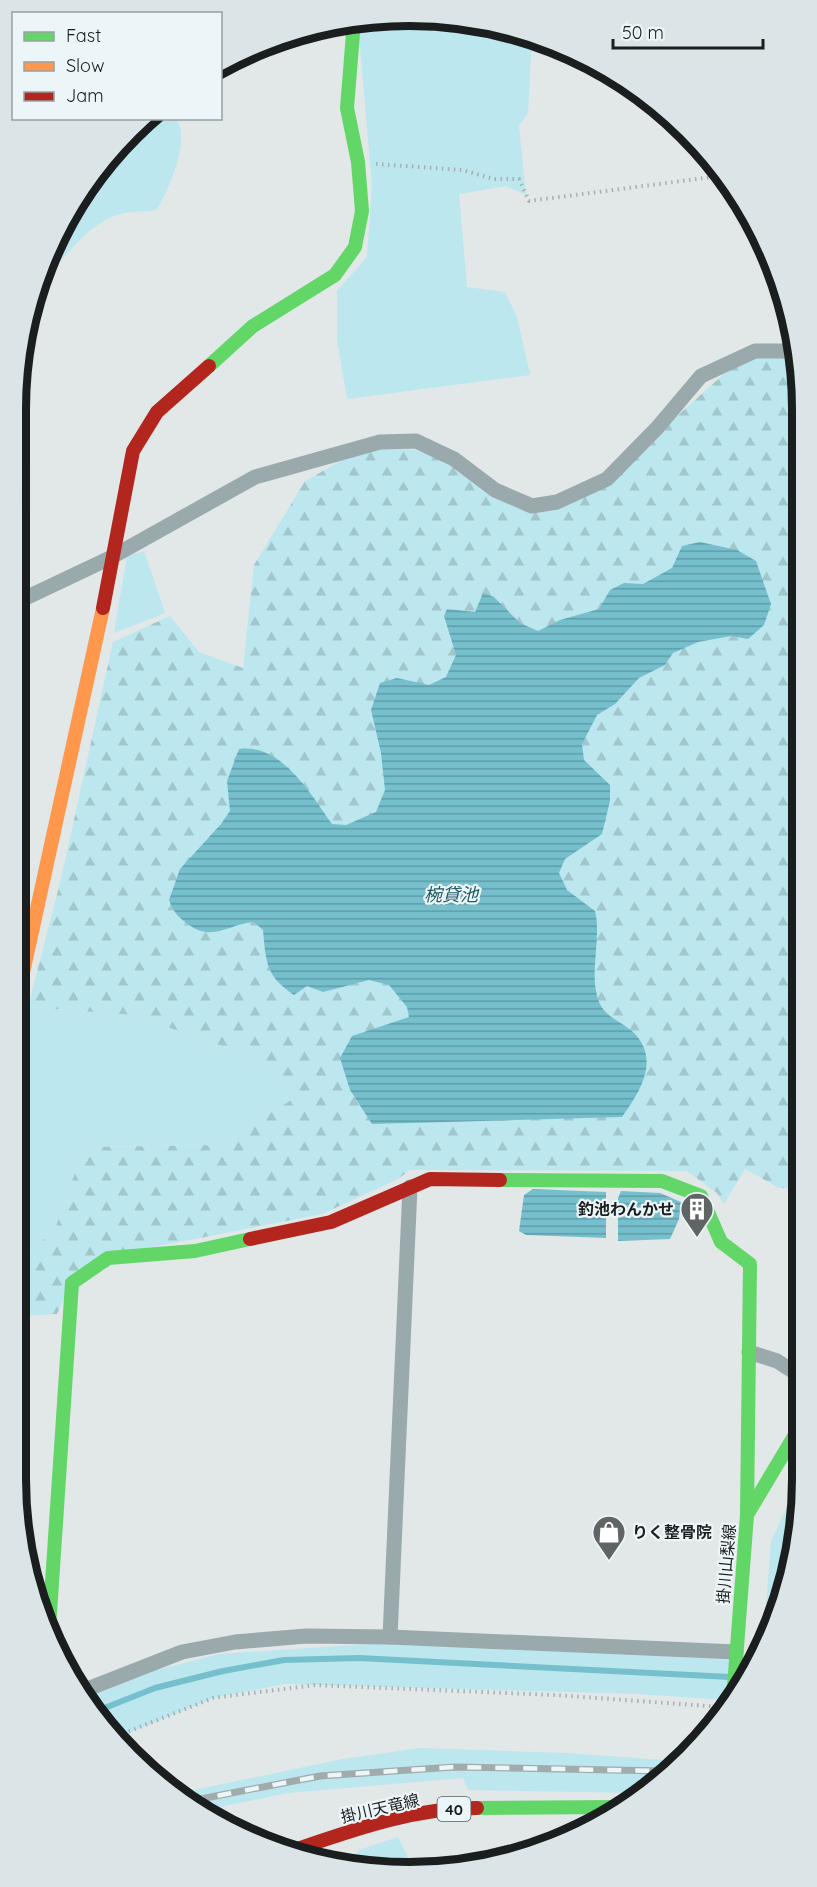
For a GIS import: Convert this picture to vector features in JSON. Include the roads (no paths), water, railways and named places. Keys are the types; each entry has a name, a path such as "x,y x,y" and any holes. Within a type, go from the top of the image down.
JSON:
{"street":[{"path":"26,959 94,653 110,558 133,451 157,412 253,326 335,275 355,247 362,211 358,162 347,108 353,30"},
{"path":"26,598 110,558 255,477 380,442 416,441 454,459 495,490 532,506 557,502 607,479 657,428 701,376 755,351 787,351"},
{"path":"50,1612 72,1282 108,1258 195,1251 332,1222 430,1179 662,1181 701,1196 721,1242 750,1264 747,1515"},
{"path":"390,1636 410,1186"},
{"path":"749,1352 777,1361 792,1371"},
{"name":"掛川山梨線","path":"735,1679 747,1515 792,1440"},
{"path":"89,1689 182,1652 235,1642 306,1636 390,1636 736,1655"},
{"name":"掛川天竜線","path":"304,1847 381,1821 458,1808 605,1807"}],"water":[{"name":"椀貸池","path":"700,542 737,550 756,561 771,604 764,625 748,639 731,636 698,642 673,653 665,665 639,678 615,704 597,715 582,744 584,760 610,785 610,801 602,834 565,859 559,873 567,890 595,911 597,933 595,980 599,1002 609,1015 633,1032 646,1053 645,1075 635,1097 622,1117 372,1124 350,1090 340,1058 352,1036 409,1017 407,1007 389,985 369,980 323,992 307,986 294,995 278,981 269,968 263,930 254,922 214,932 198,930 182,920 169,900 180,869 230,811 227,781 239,749 254,749 281,762 304,785 332,824 346,825 376,812 385,790 381,753 371,710 380,683 397,678 429,685 446,677 456,655 444,616 447,609 475,612 483,593 494,597 520,623 538,631 560,620 599,609 610,590 624,583 643,584 672,568 682,546"},
{"path":"533,1189 606,1192 606,1238 526,1235 519,1231 524,1195"},
{"path":"621,1191 660,1193 681,1202 679,1219 670,1239 618,1241 618,1198"}],"waterway":[{"path":"103,1709 155,1688 223,1671 284,1660 359,1658 730,1677"}],"railway":[{"path":"200,1799 320,1776 454,1767 655,1771"}],"place":[{"name":"釣池わんかせ","path":"697,1238"},
{"name":"りく整骨院","path":"609,1561"}]}
